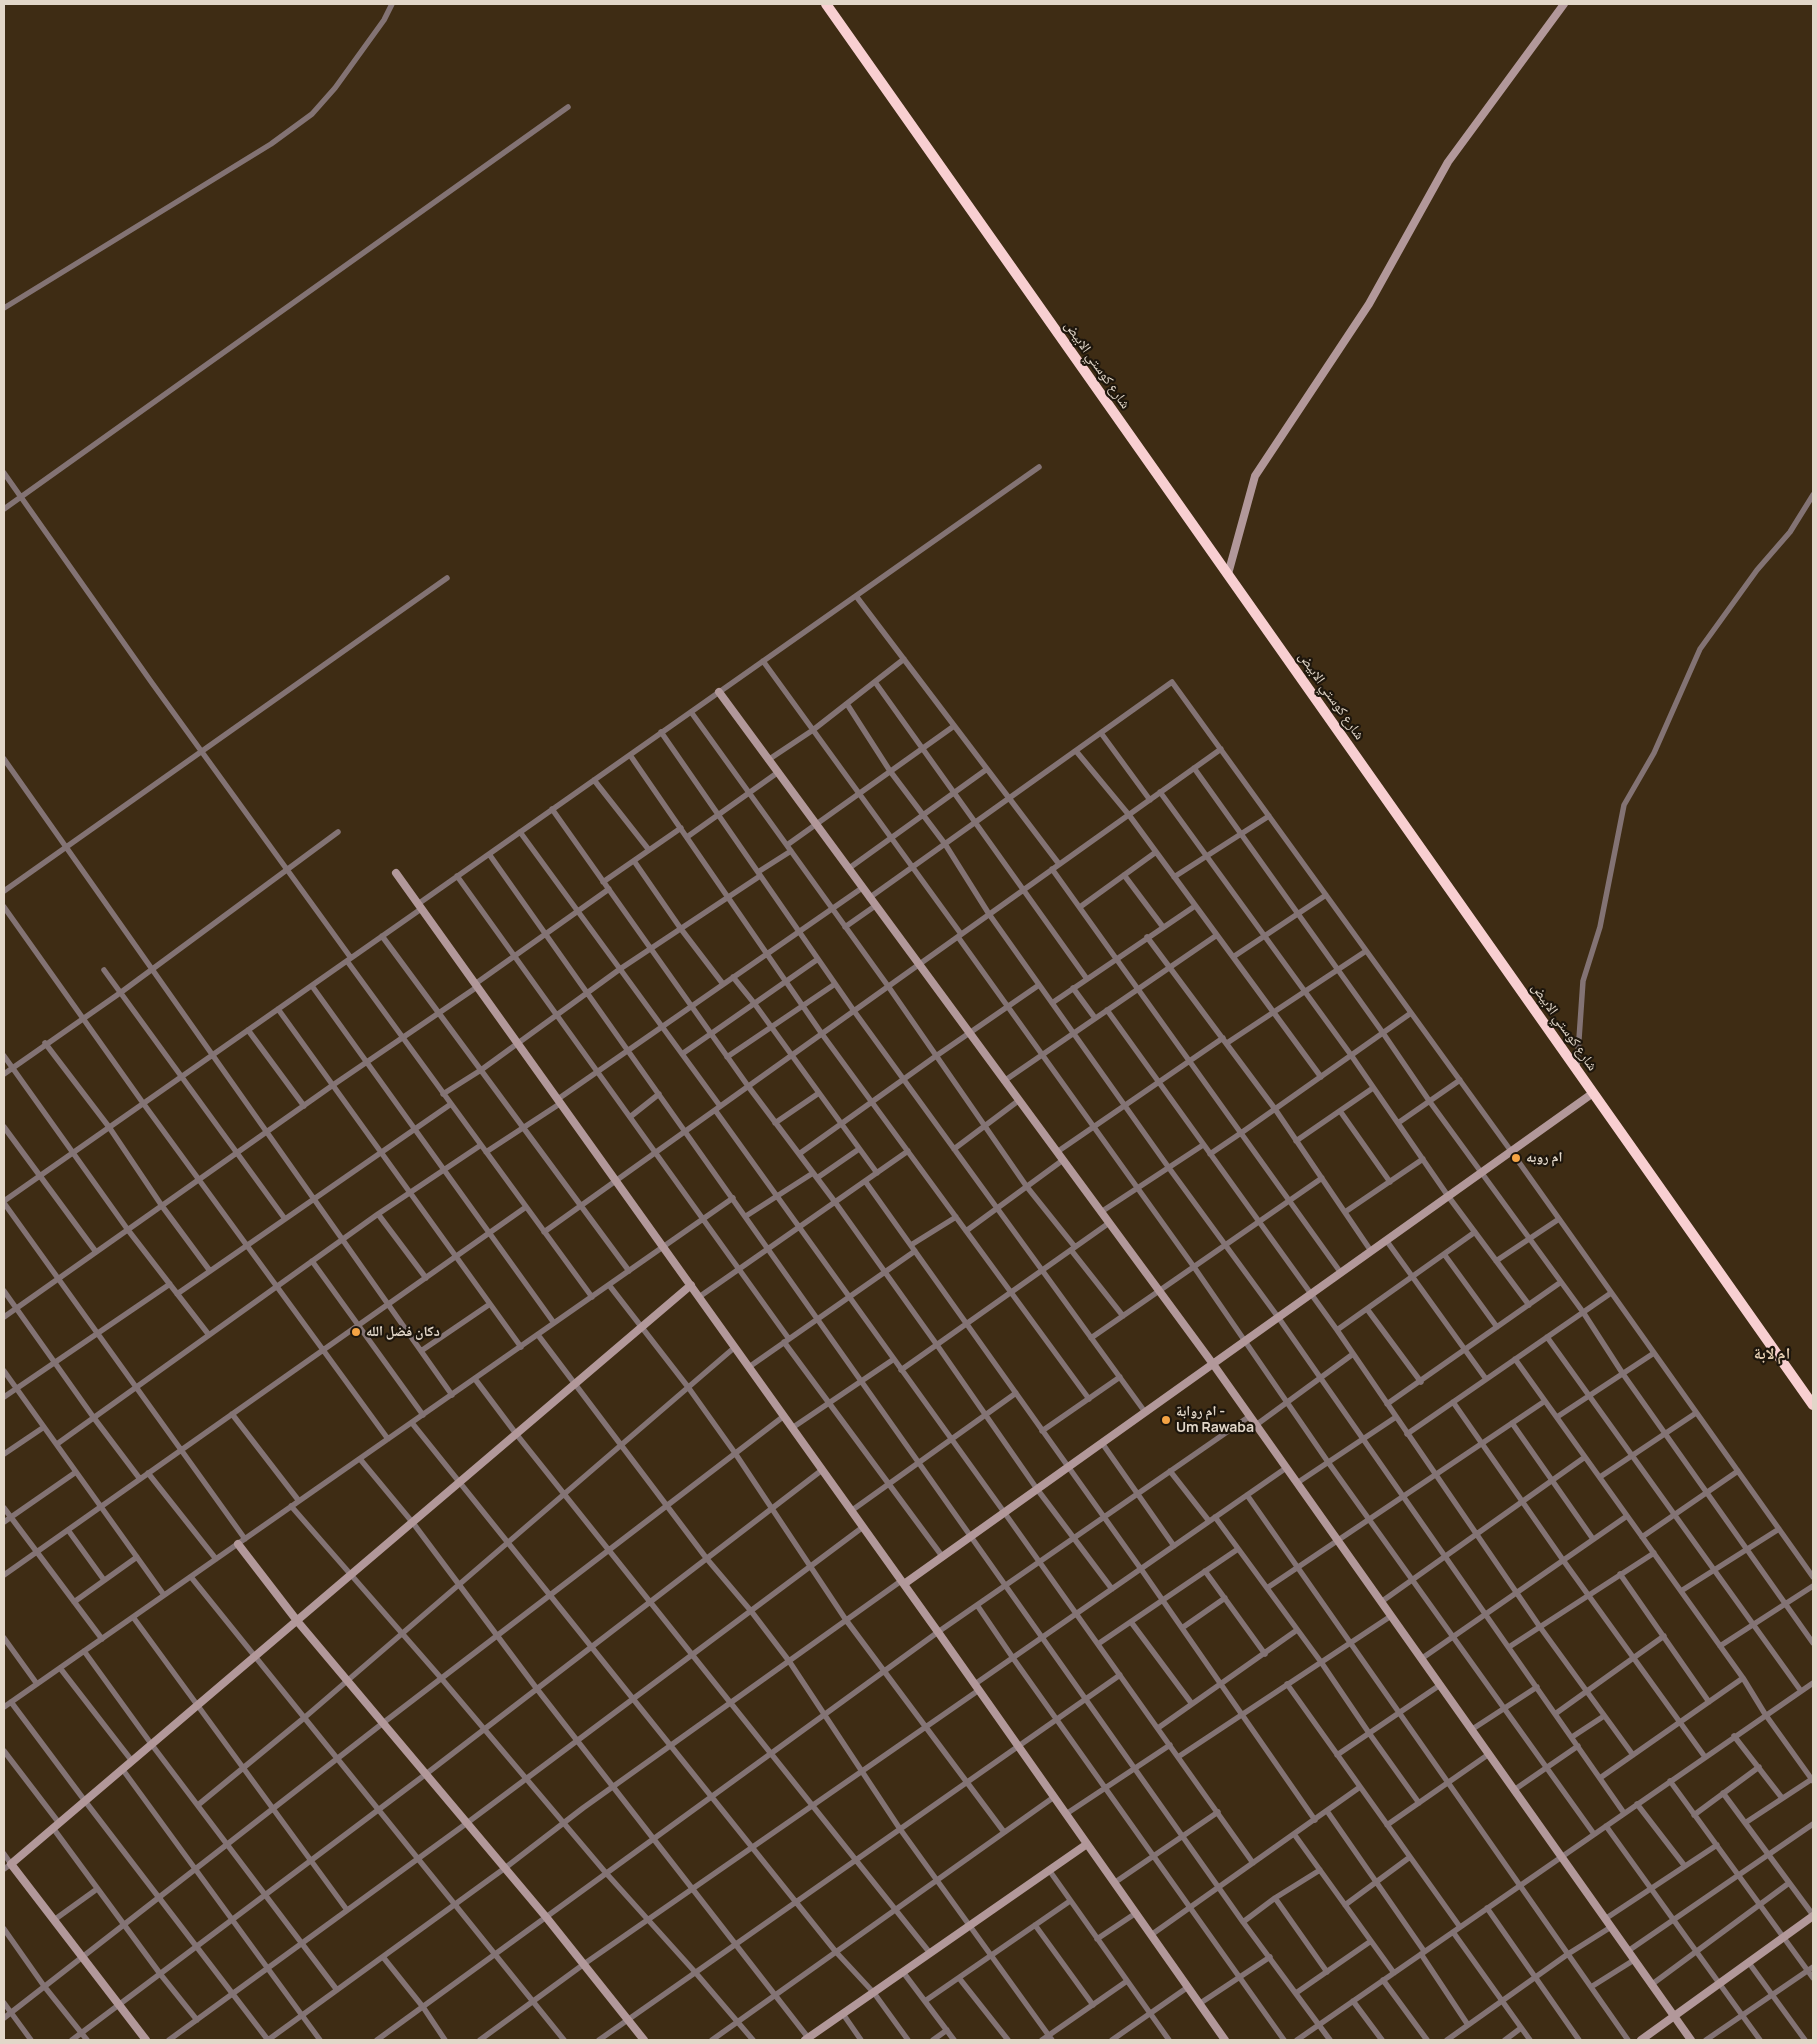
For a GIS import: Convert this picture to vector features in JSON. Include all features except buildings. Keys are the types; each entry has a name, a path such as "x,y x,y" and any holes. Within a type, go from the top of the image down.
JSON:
{"highway":[{"name":"شارع كوستي الابيض","path":"826,4 1813,1404"}],"street":[{"path":"4,308 271,144 312,114 340,81 384,20 392,4"},
{"path":"1228,574 1256,476 1369,304 1448,162 1564,4"},
{"path":"4,509 568,108"},
{"path":"644,2040 626,2020 546,1917 298,1622 181,1450 96,1334 4,1202 349,960 457,876 1039,467"},
{"path":"4,473 403,1038 592,1297"},
{"path":"1577,1070 1583,981 1600,928 1624,805 1654,753 1700,649 1757,570 1790,532 1813,495"},
{"path":"4,891 447,578"},
{"path":"856,596 1059,864"},
{"path":"768,760 813,730 904,660"},
{"path":"763,661 913,867 1007,1007 1094,1126 1328,1462 1594,1834"},
{"path":"875,682 977,822 1086,979"},
{"path":"869,898 1172,682 1511,1151 1813,1577"},
{"path":"718,692 1250,1416 1691,2040"},
{"path":"847,704 890,771 945,844 989,914 1168,1168 1278,1317 1624,1813"},
{"path":"691,712 888,986 1027,1187 1123,1316"},
{"path":"787,845 954,726"},
{"path":"661,732 854,1011 1145,1412"},
{"path":"1101,733 1150,800"},
{"path":"544,1232 1221,749"},
{"path":"1076,751 1129,815 1321,1077"},
{"path":"630,754 802,1006 1088,1399"},
{"path":"4,759 452,1395"},
{"path":"1194,768 1430,1102 1583,1312 1622,1374 1813,1643"},
{"path":"848,869 987,769"},
{"path":"687,837 777,773"},
{"path":"594,780 649,850"},
{"path":"1160,792 1351,1055 1448,1196 1529,1305"},
{"path":"552,809 727,1057 835,1202 937,1344 1037,1489 1112,1589"},
{"path":"1174,877 1269,816"},
{"path":"603,882 681,828"},
{"path":"4,1074 152,970 338,832"},
{"path":"520,832 682,1054 776,1197 1040,1561 1254,1863"},
{"path":"443,1094 480,1070 650,949 728,898 791,851"},
{"path":"1080,907 1156,852"},
{"path":"489,854 1219,1887 1330,2040"},
{"path":"634,861 681,929 723,984"},
{"path":"1052,869 1341,1272"},
{"path":"396,873 938,1632 1225,2040"},
{"path":"1124,875 1162,927"},
{"path":"457,876 630,1116 829,1403 942,1556"},
{"path":"486,1152 523,1128 597,1071 862,888"},
{"path":"4,1317 333,1085 439,1013 514,956 609,890"},
{"path":"1233,957 1326,895"},
{"path":"846,927 875,906"},
{"path":"1052,1002 1195,906"},
{"path":"4,907 143,1103 388,1439"},
{"path":"1004,1081 1216,935"},
{"path":"382,936 629,1271"},
{"path":"1147,937 1275,1109 1371,1251"},
{"path":"1057,1152 1190,1061 1273,1012 1366,951"},
{"path":"682,1054 785,980 818,959"},
{"path":"104,970 285,1219"},
{"path":"733,977 754,1003 877,1173"},
{"path":"727,1057 835,984"},
{"path":"798,1154 1039,985"},
{"path":"312,986 554,1323"},
{"path":"1073,988 1095,1018"},
{"path":"278,1009 521,1347"},
{"path":"1107,1010 1337,1330 1540,1627 1633,1755"},
{"path":"1210,1154 1411,1013"},
{"path":"248,1030 304,1106"},
{"path":"46,1044 109,1127 162,1206 210,1270"},
{"path":"4,1056 128,1230 210,1335"},
{"path":"1398,1123 1460,1080"},
{"path":"1296,1141 1374,1088"},
{"path":"12,1702 85,1801 268,2040 671,1745 846,1620 971,1536 1593,1093"},
{"path":"630,1116 659,1094"},
{"path":"775,1123 819,1094"},
{"path":"954,1149 1018,1101"},
{"path":"178,1294 451,1104"},
{"path":"1340,1111 1390,1182"},
{"path":"4,1127 96,1252"},
{"path":"1101,1212 1203,1144"},
{"path":"56,1444 378,1214 481,1145"},
{"path":"746,1216 859,1149"},
{"path":"699,1296 908,1151"},
{"path":"1345,1212 1423,1159"},
{"path":"966,1231 1062,1160"},
{"path":"1092,1338 1322,1178"},
{"path":"865,1181 1182,1628 1315,1820"},
{"path":"4,1707 733,1198"},
{"path":"4,1575 526,1207"},
{"path":"378,1214 426,1278"},
{"path":"911,1245 956,1217"},
{"path":"1496,1261 1559,1219"},
{"path":"901,1370 1109,1223"},
{"path":"1337,1330 1475,1232"},
{"path":"1386,1240 1486,1379"},
{"path":"749,1367 915,1252"},
{"path":"1444,1254 1497,1328"},
{"path":"312,1261 423,1415"},
{"path":"1387,1404 1421,1382 1561,1282"},
{"path":"4,1397 170,1284"},
{"path":"609,1285 688,1387 735,1453 846,1620 1004,1832"},
{"path":"4,1869 298,1622 691,1285"},
{"path":"4,1291 94,1418 140,1479"},
{"path":"1407,1434 1611,1293"},
{"path":"421,1351 490,1304"},
{"path":"1368,1308 1421,1382"},
{"path":"538,1334 707,1559 751,1611 789,1661 900,1829 1050,2038"},
{"path":"1547,1337 1801,1691"},
{"path":"198,1804 304,1718 735,1347"},
{"path":"1557,1418 1654,1353"},
{"path":"1256,1425 1353,1354"},
{"path":"792,1428 894,1359"},
{"path":"1515,1359 1743,1678 1765,1714 1812,1780 1745,1823"},
{"path":"4,1371 164,1595"},
{"path":"1042,1431 1120,1377"},
{"path":"475,1379 516,1434 930,1953"},
{"path":"851,1511 951,1438 1016,1394"},
{"path":"1267,1588 1545,1401"},
{"path":"1453,1402 1563,1560 1705,1757"},
{"path":"1600,1477 1696,1413"},
{"path":"232,1414 299,1501"},
{"path":"4,2018 441,1678 784,1416"},
{"path":"377,2040 938,1632 1250,1416"},
{"path":"1297,1483 1396,1417"},
{"path":"412,1423 551,1594 591,1648 634,1698 836,1952 874,1993 908,2040"},
{"path":"1512,1423 1593,1539"},
{"path":"4,1454 44,1427"},
{"path":"1102,1443 1174,1546"},
{"path":"1381,1602 1585,1457"},
{"path":"360,1459 413,1523 537,1689 693,1888 808,2040 1087,1844"},
{"path":"480,2040 584,1964 925,1727 1012,1658 1286,1468"},
{"path":"72,2040 312,1861 822,1470"},
{"path":"1170,1471 1209,1521"},
{"path":"4,1522 76,1472"},
{"path":"1642,1537 1738,1472"},
{"path":"148,1473 216,1559"},
{"path":"1247,1495 1628,2040"},
{"path":"291,1506 441,1678 606,1873 753,2040"},
{"path":"4,1508 102,1639"},
{"path":"1421,1659 1627,1516"},
{"path":"1215,1517 1321,1662 1369,1734 1419,1803"},
{"path":"169,2040 467,1823 863,1527"},
{"path":"1681,1591 1779,1529"},
{"path":"68,1530 104,1580"},
{"path":"1098,1644 1238,1549"},
{"path":"1509,1647 1654,1553"},
{"path":"74,1602 137,1557"},
{"path":"1206,1571 1265,1654"},
{"path":"1620,1574 1709,1702"},
{"path":"191,1577 564,2040"},
{"path":"1720,1646 1813,1586"},
{"path":"1182,1628 1225,1598"},
{"path":"977,1605 1012,1658 1284,2040"},
{"path":"1178,1756 1391,1616"},
{"path":"133,1617 347,1910"},
{"path":"1131,1622 1192,1704"},
{"path":"1158,1728 1298,1630"},
{"path":"1555,1714 1664,1636"},
{"path":"4,1638 37,1684"},
{"path":"84,1651 152,1745 337,1990"},
{"path":"60,1668 132,1761"},
{"path":"599,2040 1120,1675"},
{"path":"1600,1778 1743,1678"},
{"path":"1297,2040 1765,1714 1813,1683"},
{"path":"1287,1684 1460,1927"},
{"path":"1337,1755 1440,1685"},
{"path":"1472,1730 1537,1687"},
{"path":"1572,1737 1604,1716"},
{"path":"1734,1736 1782,1798"},
{"path":"1066,1814 1170,1745"},
{"path":"1514,1790 1578,1746"},
{"path":"4,1751 97,1888 161,1975 197,2020"},
{"path":"1387,1825 1489,1754"},
{"path":"1694,1814 1759,1767"},
{"path":"123,1770 320,2040"},
{"path":"1670,1781 1784,1938 1811,1969 1813,1978"},
{"path":"1151,1935 1360,1787"},
{"path":"1640,2040 1813,1916 1723,1793"},
{"path":"712,2040 1054,1797"},
{"path":"1637,1804 1684,1865"},
{"path":"1327,1811 1423,1953 1468,2026"},
{"path":"1114,1883 1218,1812"},
{"path":"1628,1951 1813,1824"},
{"path":"1606,1826 1760,2040"},
{"path":"1294,1834 1394,1973"},
{"path":"1605,1919 1684,1865 1717,1845"},
{"path":"4,1854 146,2040"},
{"path":"1345,1905 1410,1858"},
{"path":"1049,1870 1169,2040"},
{"path":"1244,1922 1275,1898 1320,1870"},
{"path":"1651,1985 1789,1883"},
{"path":"54,1920 97,1888"},
{"path":"1275,1898 1327,1972"},
{"path":"925,2001 1070,1900"},
{"path":"1487,1908 1579,2040"},
{"path":"1097,1938 1136,1913"},
{"path":"1035,1925 1093,2005"},
{"path":"1447,2040 1568,1954 1610,1927"},
{"path":"4,1929 44,1986 87,2040"},
{"path":"1453,1932 1530,2040"},
{"path":"1296,1993 1371,1941"},
{"path":"382,1957 423,2007 445,2040"},
{"path":"1199,2004 1270,1957"},
{"path":"1591,1987 1634,1960"},
{"path":"1749,1963 1805,2040"},
{"path":"1706,2040 1811,1969"},
{"path":"903,1972 954,2040"},
{"path":"959,1978 1008,2040"},
{"path":"1383,1980 1427,2040"},
{"path":"1042,2040 1050,2038 1127,1981"},
{"path":"1114,2040 1188,1988"},
{"path":"1353,2001 1382,2040"},
{"path":"4,2003 31,2040"},
{"path":"843,2014 861,2040"},
{"path":"1505,2040 1521,2028"},
{"path":"933,2040 947,2030"}],"place":[{"name":"ام روبه","path":"1516,1158"},
{"name":"دكان فضل الله","path":"356,1332"},
{"name":"ام روابة - Um Rawaba","path":"1166,1420"}],"district":[{"name":"ام لابة","path":"1772,1355"}]}
